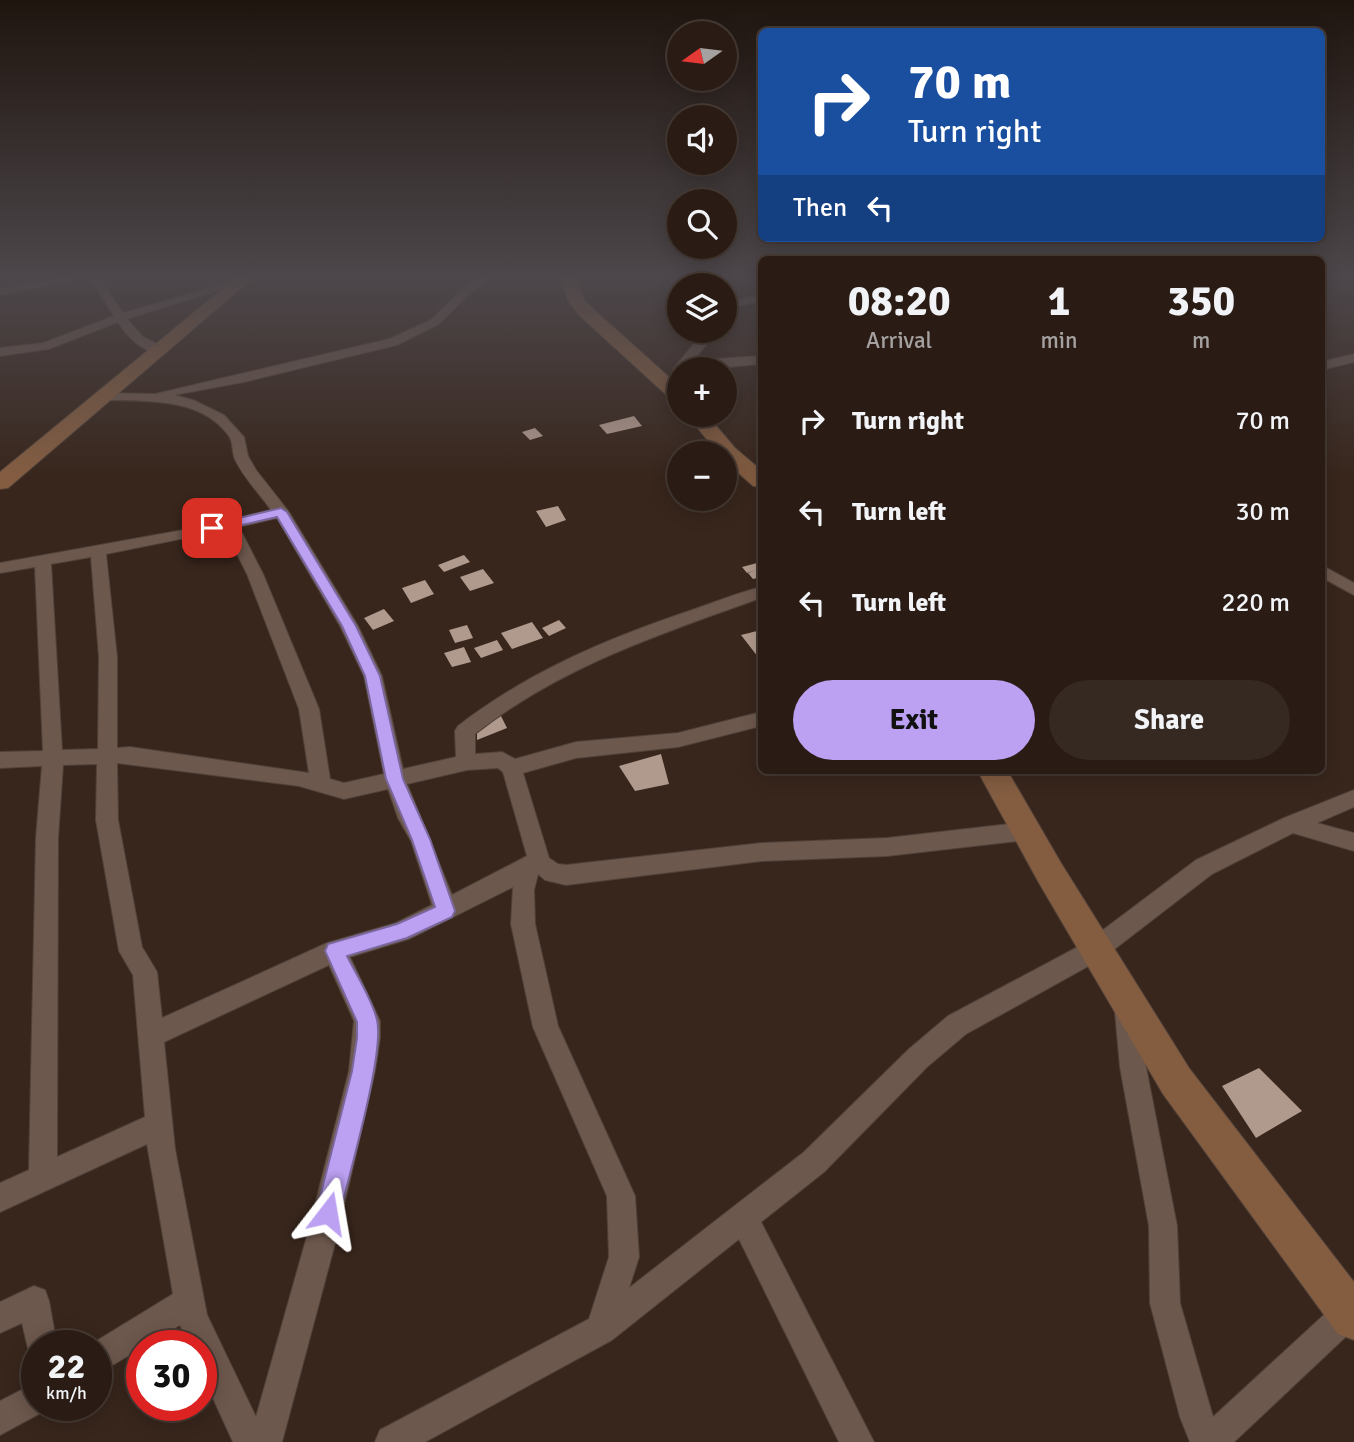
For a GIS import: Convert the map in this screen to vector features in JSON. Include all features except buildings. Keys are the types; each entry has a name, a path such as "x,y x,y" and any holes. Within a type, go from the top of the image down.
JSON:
{"street":[{"path":"0,352 49,344"},
{"path":"146,344 159,350"},
{"path":"4,477 166,344"},
{"path":"146,397 244,378 384,344"},
{"path":"623,344 667,385"},
{"path":"1325,365 1354,358"},
{"path":"737,361 758,360"},
{"path":"657,375 667,373"},
{"path":"104,396 169,397 219,418 237,437 241,456 249,471 281,512 349,626 373,676 395,779 421,839 446,911"},
{"path":"706,427 728,452 758,475"},
{"path":"0,568 281,512"},
{"path":"230,524 255,574 309,709 321,785"},
{"path":"99,550 107,657 107,820 131,951 145,972 161,1149 192,1317 250,1442"},
{"path":"43,561 53,758 47,838 43,1178"},
{"path":"1325,572 1354,590"},
{"path":"467,762 464,751 466,731 483,716 544,676 691,614 758,593"},
{"path":"512,768 576,750 678,740 758,720"},
{"path":"0,760 130,755 299,778 344,791 467,762 502,760 512,768 535,864 523,890 523,923 547,1027 621,1196 624,1257 601,1329"},
{"path":"994,774 1095,950 1125,998 1176,1081 1352,1316 1208,1442 1196,1417 1165,1303 1163,1226 1133,1067 1125,998"},
{"path":"392,1442 601,1329 814,1162 918,1058 957,1025 1095,950 1204,867 1292,824 1354,799"},
{"path":"1292,824 1354,842"},
{"path":"535,864 553,873 566,875 762,852 887,847 1026,831"},
{"path":"151,1035 335,951 401,932 535,864"},
{"path":"265,1442 322,1236 362,1071 367,1038 367,1021 335,951"},
{"path":"0,1198 159,1124"},
{"path":"743,1217 857,1442"},
{"path":"0,1318 34,1301 39,1330"},
{"path":"112,1349 190,1301"},
{"path":"0,1419 21,1407"}],"route":[{"path":"212,528 281,512 349,626 373,676 395,779 421,839 446,911 401,932 335,951 367,1021 367,1038 362,1071 328,1213"}]}
